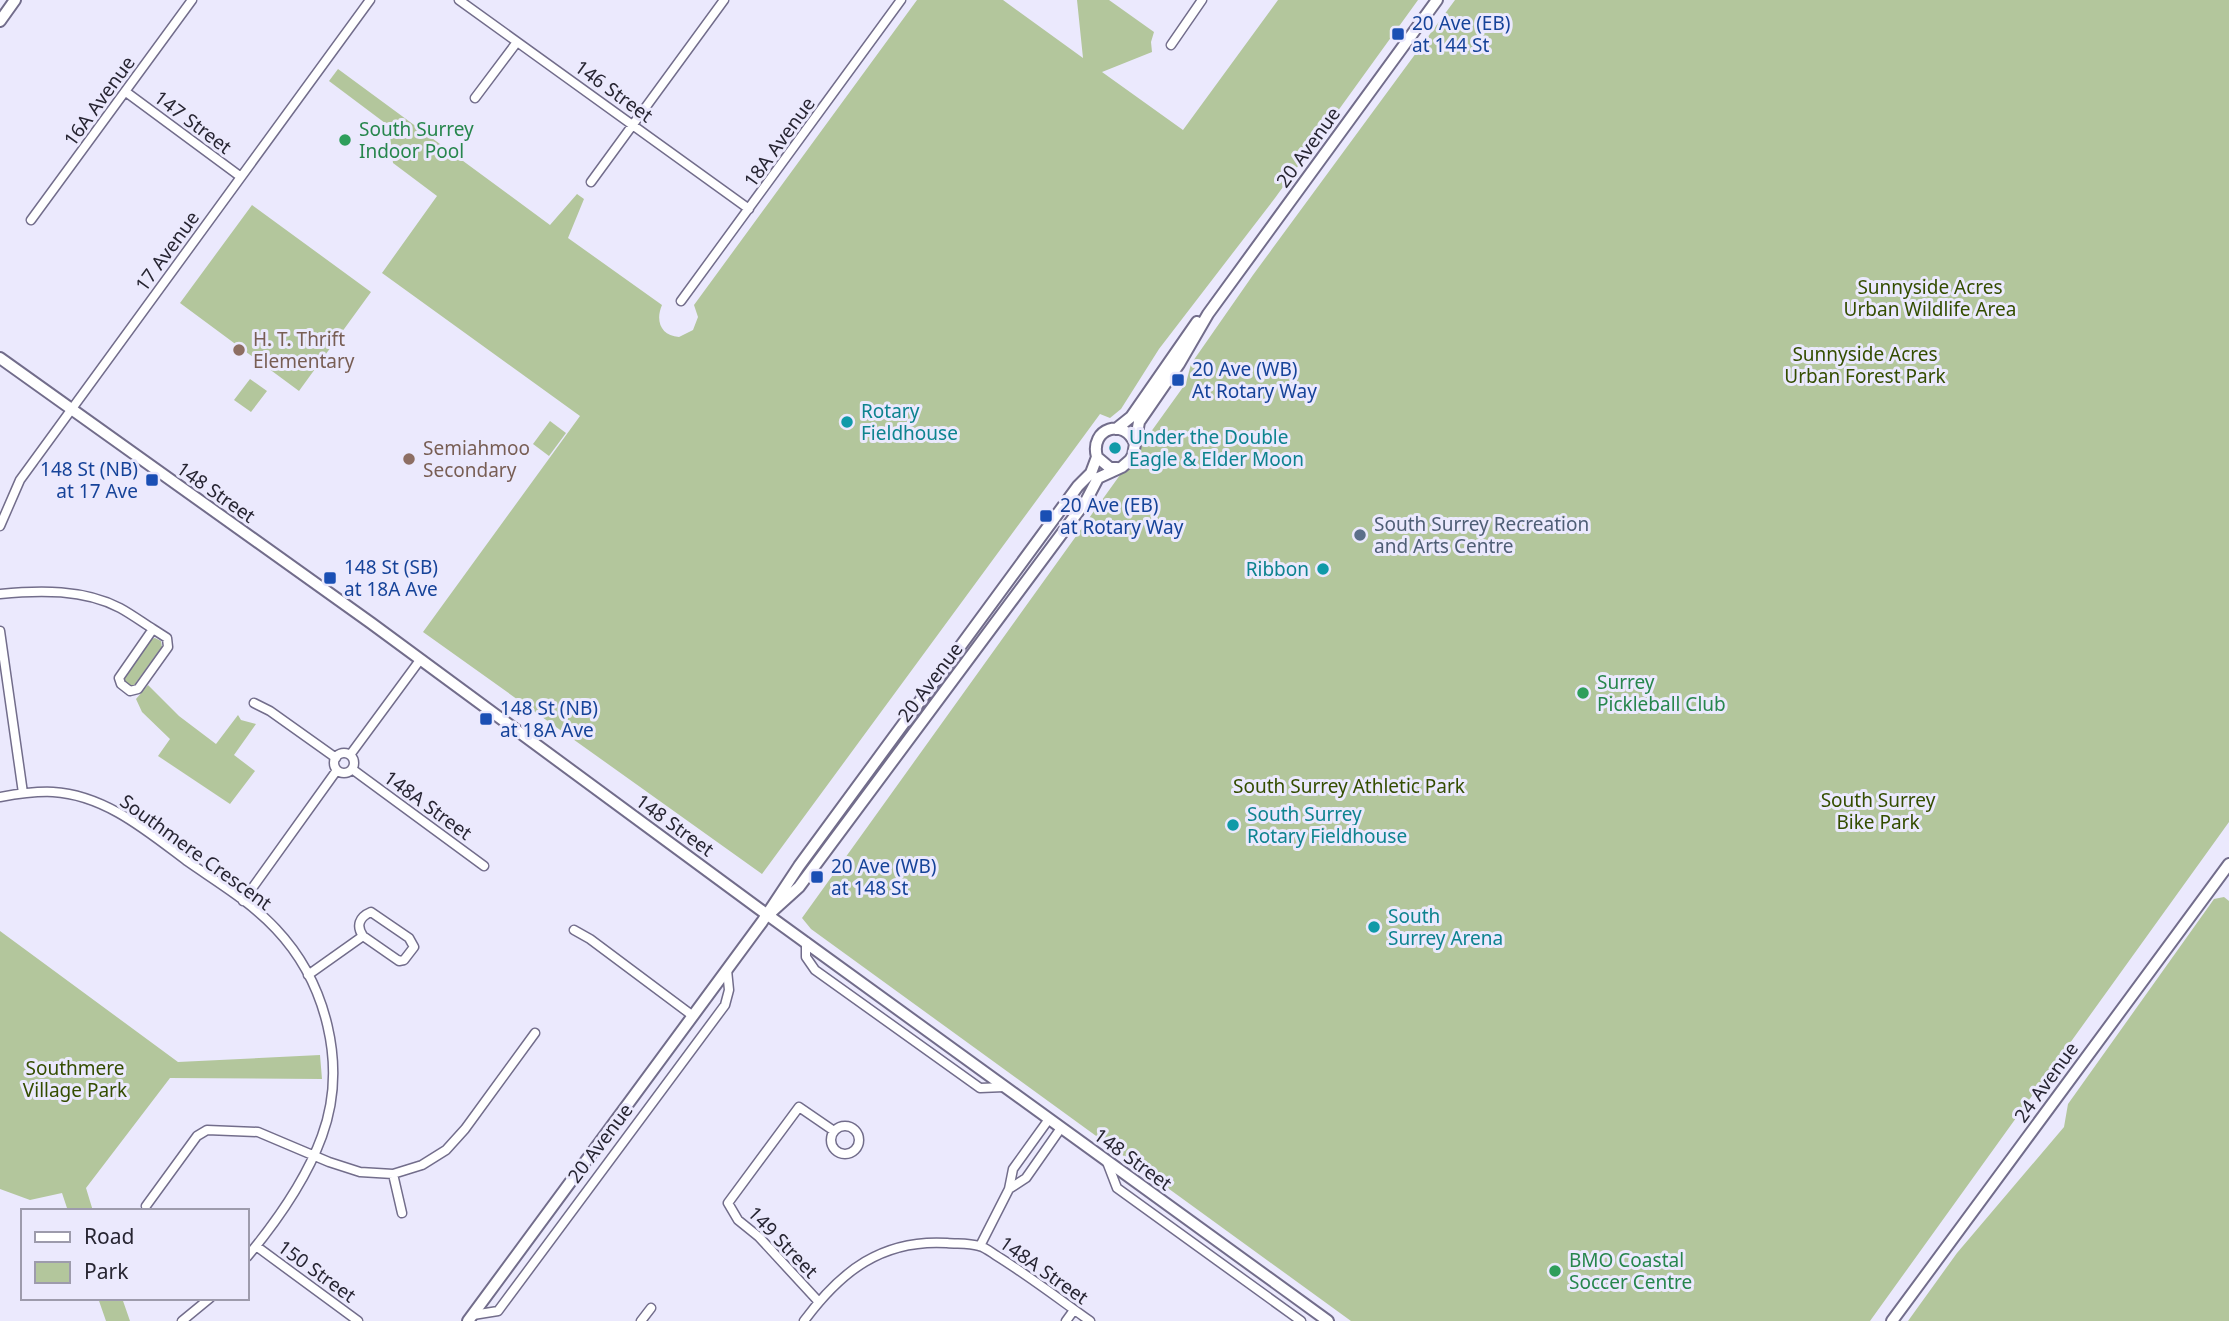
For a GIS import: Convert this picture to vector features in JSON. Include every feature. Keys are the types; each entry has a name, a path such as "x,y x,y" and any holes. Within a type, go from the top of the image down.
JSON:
{"street":[{"path":"0,21 4,8 16,0"},
{"name":"16A Avenue","path":"31,220 192,0"},
{"name":"17 Avenue","path":"0,526 20,480 370,0"},
{"name":"146 Street","path":"459,0 749,209"},
{"path":"591,182 724,0"},
{"name":"18A Avenue","path":"681,301 901,0"},
{"path":"1171,45 1202,0"},
{"name":"20 Avenue","path":"1135,446 1139,422 1185,354 1208,314 1437,0"},
{"path":"475,97 517,42"},
{"name":"147 Street","path":"126,92 241,177"},
{"name":"20 Avenue","path":"1116,429 1131,417 1198,322 1208,314"},
{"name":"148 Street","path":"0,358 1328,1321"},
{"path":"1116,429 1128,433 1135,446 1130,460 1116,468 1110,468 1097,457 1095,443 1104,432 1116,429"},
{"name":"20 Avenue","path":"471,1318 768,915 814,846 1070,497 1091,473 1097,457"},
{"name":"20 Avenue","path":"768,915 799,887 1086,501 1098,478 1116,468"},
{"path":"0,594 60,592 82,596 118,607 153,629 167,638 167,647 138,689 130,691 121,684 120,678 153,629"},
{"path":"0,631 23,793"},
{"path":"349,755 420,660"},
{"path":"254,703 270,711 336,758"},
{"path":"342,754 349,755 354,761 352,769 347,773 337,770 334,763 342,754"},
{"name":"148A Street","path":"352,769 484,866"},
{"path":"243,901 337,770"},
{"name":"Southmere Crescent","path":"0,797 52,792 80,796 119,812 243,901 275,928 308,975 327,1020 331,1039 331,1096 323,1133 303,1178 248,1256"},
{"name":"24 Avenue","path":"1892,1321 2229,863"},
{"path":"372,912 409,938 414,947 404,960 399,961 363,936 358,929 359,924 362,917 372,912"},
{"path":"574,930 693,1016"},
{"path":"308,975 363,936"},
{"path":"806,942 806,957 815,970 980,1088 1004,1087"},
{"name":"20 Avenue","path":"471,1318 498,1311 716,1016 724,1005 729,990 727,970"},
{"path":"146,1206 197,1136 207,1130 258,1132 360,1172 393,1174 422,1165 446,1150 465,1129 535,1033"},
{"name":"149 Street","path":"818,1301 759,1237 738,1220 728,1203 799,1107 834,1131"},
{"path":"804,1321 818,1301 849,1271 877,1255 900,1246 926,1242 980,1246 1009,1189 1013,1169 1049,1119"},
{"path":"1009,1189 1026,1178 1061,1128"},
{"path":"1107,1161 1117,1188 1301,1321"},
{"path":"393,1174 402,1213"},
{"name":"150 Street","path":"256,1245 358,1321"},
{"name":"148A Street","path":"980,1246 1090,1321"},
{"path":"182,1321 208,1300"},
{"path":"641,1321 651,1308"},
{"path":"1066,1321 1074,1310"}],"green space":[{"path":"917,0 1003,0 1083,58 1077,0 1109,0 1154,32 1152,52 1102,72 1183,130 1278,0 1418,0 1275,198 1159,349 1121,409 1110,418 1100,414 762,874 423,632 580,416 382,273 437,196 393,163 389,126 329,81 338,69 550,225 577,194 584,199 568,238 662,305 659,317 661,327 668,334 679,337 693,330 698,317 694,305"},
{"path":"1455,0 2229,0 2229,822 1870,1321 1351,1321 811,929 802,918 1186,383 1191,364 1253,275"},
{"path":"252,205 371,292 299,391 180,303"},
{"path":"250,379 267,391 251,412 234,400"},
{"path":"550,421 566,433 549,456 533,444"},
{"path":"150,639 161,641 162,647 132,688 122,681 123,677"},
{"path":"148,685 179,716 216,744 238,715 241,720 256,724 234,755 255,771 230,804 158,756 170,739 142,712 136,699"},
{"path":"2224,897 2229,901 2229,1321 1908,1321 1957,1253 2064,1127 2068,1104 2214,899"},
{"name":"Southmere Village Park","path":"0,931 178,1062 320,1055 322,1079 170,1078 86,1188 92,1209 67,1209 62,1193 30,1200 0,1189"},
{"path":"99,1300 123,1300 130,1321 106,1321"}],"place":[{"name":"20 Ave (EB) at 144 St","path":"1398,34"},
{"name":"South Surrey Indoor Pool","path":"345,140"},
{"name":"H. T. Thrift Elementary","path":"239,350"},
{"name":"20 Ave (WB) At Rotary Way","path":"1178,380"},
{"name":"Rotary Fieldhouse","path":"847,422"},
{"name":"Under the Double Eagle & Elder Moon","path":"1115,448"},
{"name":"Semiahmoo Secondary","path":"409,459"},
{"name":"148 St (NB) at 17 Ave","path":"152,480"},
{"name":"20 Ave (EB) at Rotary Way","path":"1046,516"},
{"name":"South Surrey Recreation and Arts Centre","path":"1360,535"},
{"name":"Ribbon","path":"1323,569"},
{"name":"148 St (SB) at 18A Ave","path":"330,578"},
{"name":"Surrey Pickleball Club","path":"1583,693"},
{"name":"148 St (NB) at 18A Ave","path":"486,719"},
{"name":"South Surrey Rotary Fieldhouse","path":"1233,825"},
{"name":"20 Ave (WB) at 148 St","path":"817,877"},
{"name":"South Surrey Arena","path":"1374,927"},
{"name":"BMO Coastal Soccer Centre","path":"1555,1271"}],"park label":[{"name":"Sunnyside Acres Urban Wildlife Area","path":"1930,298"},
{"name":"Sunnyside Acres Urban Forest Park","path":"1865,365"},
{"name":"South Surrey Athletic Park","path":"1349,786"},
{"name":"South Surrey Bike Park","path":"1878,811"}]}
